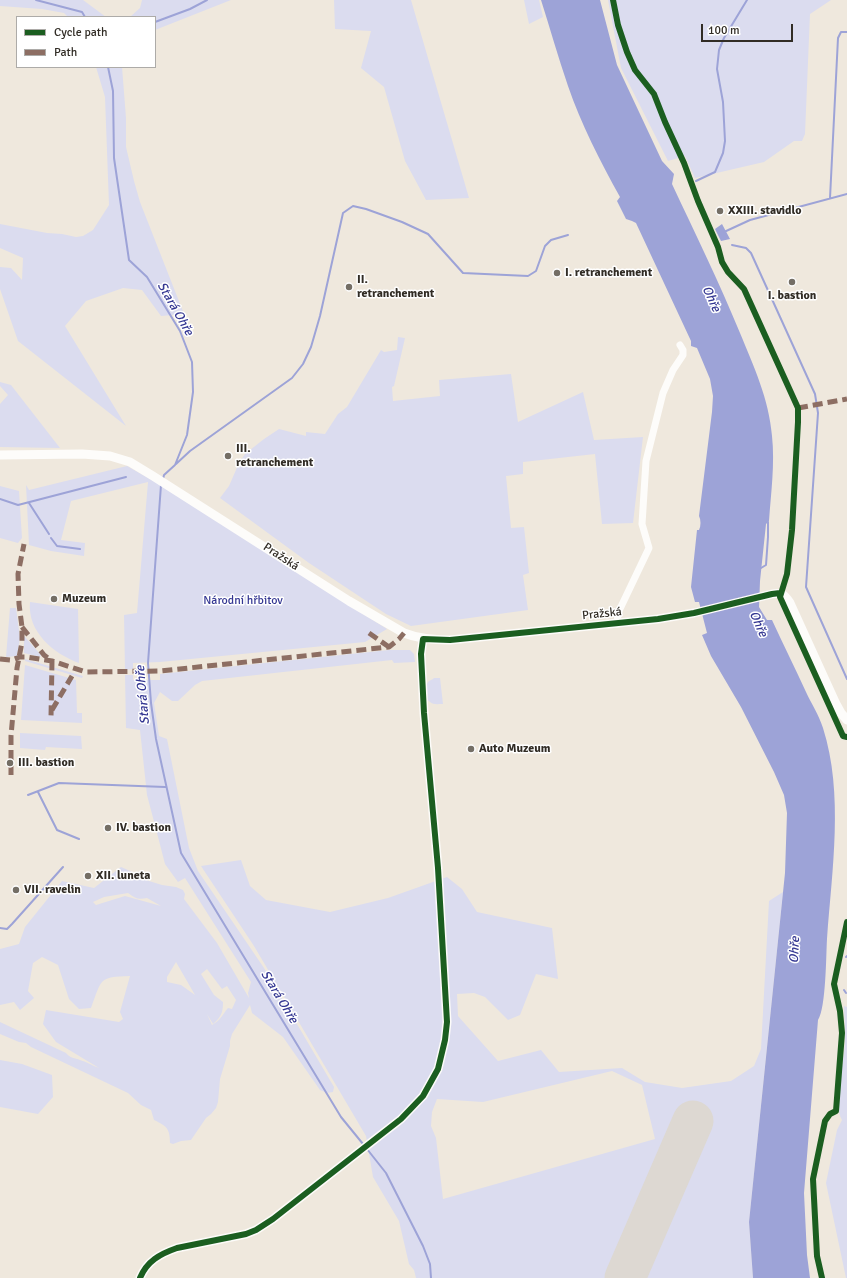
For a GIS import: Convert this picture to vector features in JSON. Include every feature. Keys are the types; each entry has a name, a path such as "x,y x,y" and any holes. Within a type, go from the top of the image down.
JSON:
{"main road":[{"name":"Pražská","path":"0,455 82,454 110,456 130,462 356,605 404,633 413,637 424,639 450,640 617,624 694,613 777,593 785,595 836,704 847,720"},
{"path":"140,1278 148,1264 156,1257 166,1252 177,1248 246,1234 256,1230 280,1214 412,1108 422,1096 438,1069 442,1055 447,1022 438,868 424,713 421,654 424,639"}],"street":[{"path":"617,624 618,613 648,548 642,524 646,461 663,393 673,370 682,355 683,350 680,345"}],"green space":[{"path":"0,0 83,0 105,16 67,16 64,13 42,9 0,6"},
{"path":"142,0 231,0 156,30 156,16 131,16 140,8"},
{"path":"334,0 411,0 469,198 426,200 405,161 384,87 361,68 371,31 335,29"},
{"path":"524,0 539,0 543,17 529,24"},
{"path":"608,0 831,0 810,14 805,134 802,141 794,141 764,162 695,178 685,156 668,161 621,68"},
{"path":"96,68 122,68 126,118 126,147 134,181 140,202 184,314 161,316 142,290 123,288 86,301 65,326 126,426 18,341 0,289 0,267 11,268 22,280 23,258 0,248 0,224 47,233 76,237 83,236 93,230 109,205 105,97"},
{"path":"398,337 405,338 394,386 392,387 393,401 440,396 439,380 511,374 518,422 583,392 594,440 643,437 633,523 602,524 595,454 523,462 523,474 506,476 511,528 524,527 529,573 523,575 528,610 411,626 386,614 309,563 220,498 229,486 239,463 245,454 279,429 306,436 306,432 325,434 338,414 347,407 381,350 384,352 397,350"},
{"path":"0,382 11,385 60,448 0,447 0,404 8,395 0,386"},
{"name":"Národní hřbitov","path":"127,466 152,480 387,629 365,642 160,662 133,663 133,669 125,670 124,615 137,613 148,482 71,501 61,540 85,543 84,556 51,551 29,545 26,485 29,490"},
{"path":"0,486 19,491 22,538 18,543 0,538"},
{"path":"30,602 78,609 79,663 60,654 44,640 33,623 30,613"},
{"path":"10,608 16,608 20,638 17,656 6,657"},
{"path":"24,636 41,655 40,657 24,653"},
{"path":"389,650 410,650 414,654 415,662 394,663 392,660 202,681 195,685 178,701 172,701 160,692 154,703 159,736 167,739 189,848 198,871 264,968 334,1087 333,1092 327,1093 320,1090 283,1037 252,1013 250,1005 232,1034 220,1079 216,1108 206,1118 191,1140 173,1144 170,1143 167,1128 154,1120 151,1110 141,1105 128,1093 31,1047 26,1043 19,1042 0,1034 0,1022 66,1053 71,1057 99,1068 56,1042 43,1024 46,1010 119,1022 123,1019 120,1012 130,976 112,977 106,979 100,985 91,1008 79,1009 69,999 58,965 42,957 33,963 28,991 34,998 20,1010 14,1002 0,1005 0,949 19,944 25,927 62,881 94,888 121,867 139,875 136,877 183,890 185,894 184,899 217,943 249,998 248,993 251,982 185,878 178,882 165,864 147,795 140,730 126,728 125,675 133,675 133,680 160,680 160,674","holes":["128,893 137,898 147,898 161,906 125,896 96,905 93,902 104,897","176,962 195,995 181,985 167,982 167,977","207,969 222,989 227,986 236,1000 232,1009 228,1008 219,1019 212,1025 207,1014 213,1024 221,1014 223,1002 214,995 201,974"]},
{"path":"25,659 83,676 82,678 25,661"},
{"path":"25,665 76,680 77,713 82,713 82,723 21,720"},
{"path":"434,678 440,678 443,704 433,704 427,698 426,686 429,681"},
{"path":"20,733 81,736 82,749 46,747 45,750 20,748"},
{"path":"241,860 250,886 266,900 330,912 388,898 447,877 462,889 477,912 552,928 558,979 536,974 520,1015 508,1020 485,997 474,993 457,994 458,1016 498,1061 541,1050 559,1072 622,1068 645,1082 682,1088 731,1081 754,1066 761,1049 769,901 783,892 749,1222 753,1278 416,1278 414,1270 409,1264 399,1221 373,1177 366,1136 254,946 201,866","holes":["612,1071 642,1085 655,1139 443,1199 436,1138 431,1126 432,1112 437,1099 483,1102"]},
{"path":"844,1006 847,1007 847,1278 826,1183 837,1130 842,1120 838,1103 845,1040"},
{"path":"0,1060 22,1064 52,1075 53,1097 38,1114 0,1107"}],"water":[{"name":"Ohře","path":"541,0 600,0 617,65 662,161 674,174 672,184 732,314 755,371 768,409 773,447 773,468 769,521 766,524 760,581 759,607 767,620 772,620 823,728 833,779 835,806 835,832 825,981 823,1005 818,1020 804,1193 807,1255 810,1278 753,1278 749,1222 785,873 787,813 784,795 774,772 741,707 711,656 702,635 707,633 699,602 695,602 691,587 697,530 699,530 700,525 699,516 712,412 713,396 710,379 697,348 691,346 691,341 636,223 626,219 617,201 620,197 591,142 573,100"},
{"path":"722,224 730,239 721,241 715,229"}],"waterway":[{"name":"Stará Ohře","path":"36,0 82,12 84,16"},
{"path":"156,22 190,9 207,0"},
{"path":"696,181 715,172 723,153 725,141 723,102 717,69 719,50 724,38 747,0"},
{"path":"830,198 838,38 841,32 847,32"},
{"name":"Stará Ohře","path":"108,68 113,91 114,158 129,260 147,277 180,331 192,362 193,392 187,435 175,465 164,475 163,479"},
{"path":"724,232 750,220 847,194"},
{"path":"176,464 190,451 292,378 303,364 311,347 320,316 343,213 353,206 402,222 428,234 463,273 528,276 536,271 545,246 551,240 568,235"},
{"path":"732,245 746,248 751,253 815,394 818,413 806,587 847,679"},
{"path":"0,499 18,505 126,477"},
{"name":"Stará Ohře","path":"161,485 148,663 151,703 156,739 181,853 341,1117 363,1144"},
{"path":"29,503 49,534"},
{"path":"761,568 766,565 768,522"},
{"path":"51,538 57,546 80,549"},
{"path":"28,795 59,783 165,787"},
{"path":"38,792 57,830 79,839"},
{"path":"0,928 7,929 63,867"},
{"name":"Stará Ohře","path":"367,1149 386,1173 423,1246 430,1264 431,1278"}],"runway":[{"path":"625,1278 693,1121"}],"marked path":[{"path":"798,408 847,399"},
{"path":"11,775 11,736 17,668 22,642 18,574 24,544"},
{"path":"22,627 44,655 52,661 51,718"},
{"path":"369,633 389,647"},
{"path":"0,659 11,660 26,657 52,661 86,672 160,671 389,647 404,633"},
{"path":"52,710 72,676"}],"cycle path":[{"path":"613,0 618,25 627,52 635,70 654,94 684,163 698,201 718,247 722,262 728,272 744,289 798,408 792,530 787,574 780,597 843,736 847,737"},
{"path":"140,1278 146,1267 165,1253 177,1248 246,1234 256,1230 273,1219 401,1119 423,1096 438,1069 445,1040 447,1022 438,868 424,713 421,654 423,639 450,640 658,619 694,613 780,593"},
{"path":"822,1278 817,1256 813,1179 825,1121 830,1114 836,1111 842,1033 840,1011 834,984 847,922"}],"place":[{"name":"XXIII. stavidlo","path":"720,211"},
{"name":"I. retranchement","path":"557,273"},
{"name":"I. bastion","path":"792,282"},
{"name":"II. retranchement","path":"349,287"},
{"name":"III. retranchement","path":"228,456"},
{"name":"Muzeum","path":"54,599"},
{"name":"Auto Muzeum","path":"471,749"},
{"name":"III. bastion","path":"10,763"},
{"name":"IV. bastion","path":"108,828"},
{"name":"XII. luneta","path":"88,876"},
{"name":"VII. ravelin","path":"16,890"}]}
